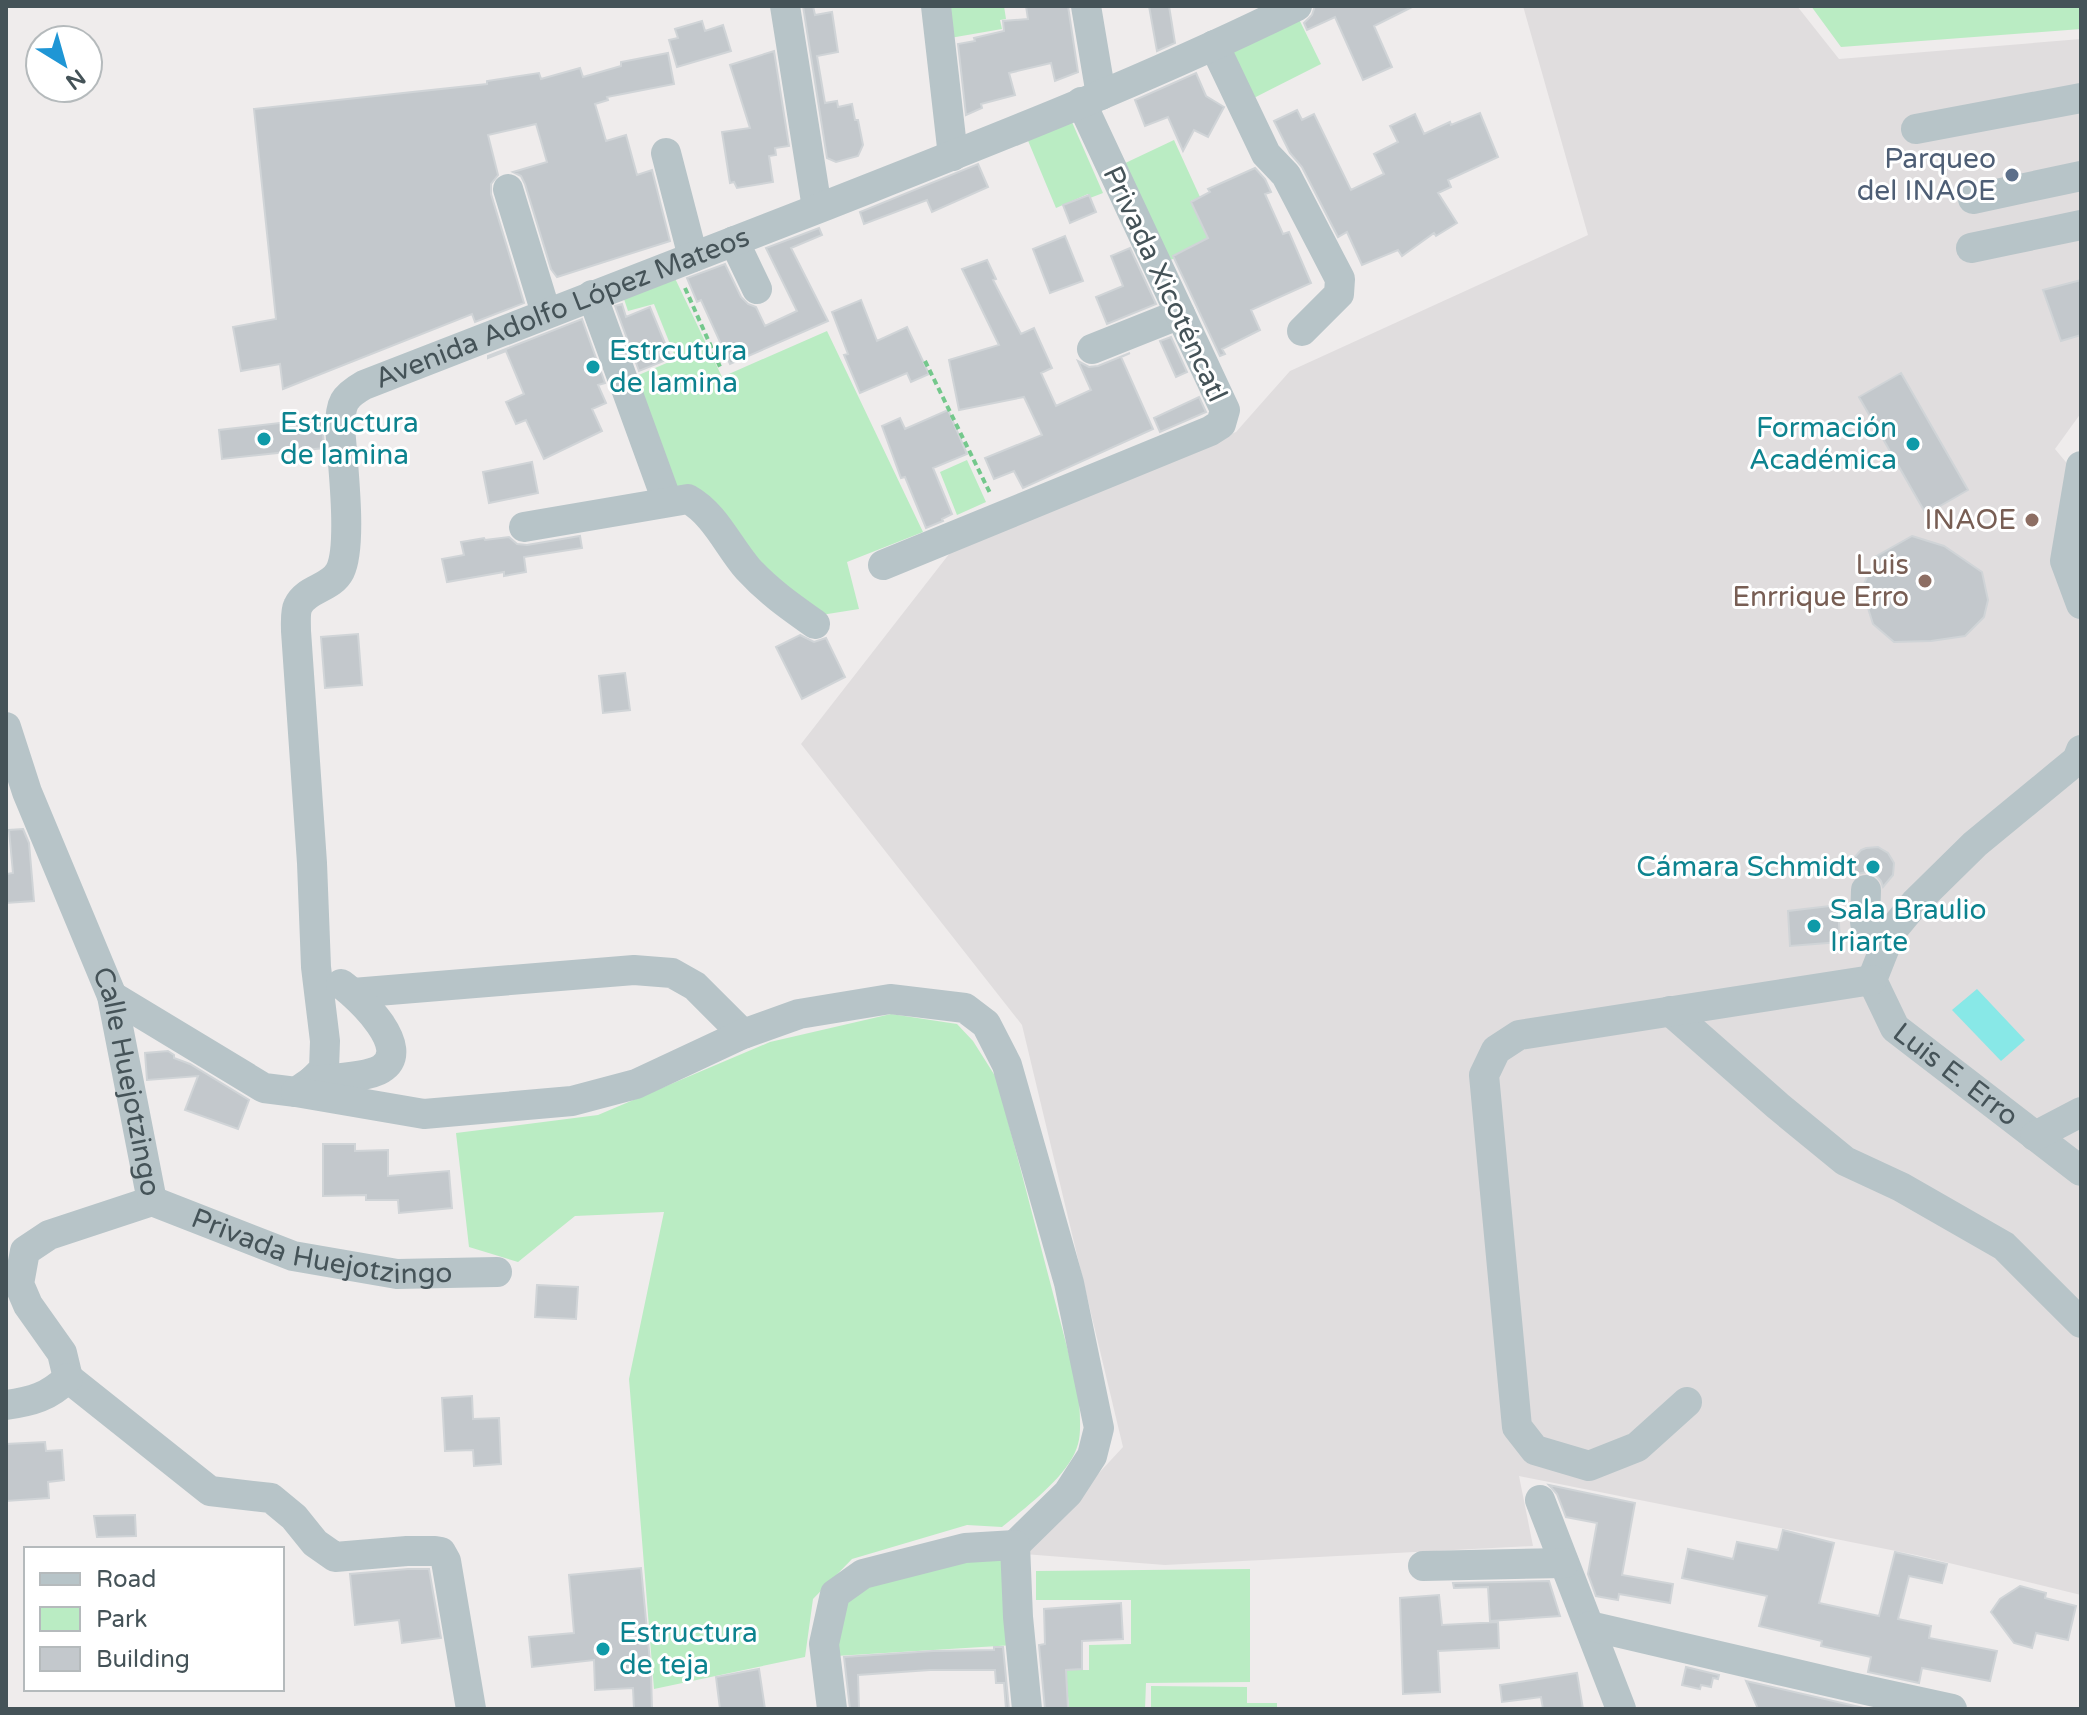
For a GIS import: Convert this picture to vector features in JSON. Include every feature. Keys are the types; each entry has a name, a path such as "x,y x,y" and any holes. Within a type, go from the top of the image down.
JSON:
{"street":[{"path":"785,6 817,208"},
{"path":"936,6 953,156"},
{"name":"Privada Xicoténcatl","path":"883,565 1221,424 1225,410 1180,314 1091,99 1086,6"},
{"name":"Avenida Adolfo López Mateos","path":"304,1086 324,1069 325,1041 316,967 297,606 309,594 332,583 341,570 347,546 340,407 349,394 364,385 546,313 953,156 1091,99 1230,29 1297,6"},
{"path":"1230,29 1266,154 1286,175 1340,279 1339,294 1302,331"},
{"path":"1916,129 2081,98"},
{"path":"666,153 684,261"},
{"path":"1973,199 2081,176"},
{"path":"508,189 546,313"},
{"path":"1971,248 2081,225"},
{"path":"734,241 757,289"},
{"path":"592,295 667,501"},
{"path":"1092,349 1180,314"},
{"path":"2079,483 2065,561 2081,604"},
{"path":"524,527 688,499 702,507 745,566 768,591 815,624"},
{"path":"2081,530 2078,582 2081,590"},
{"name":"Calle Huejotzingo","path":"6,727 27,792 112,996 152,1201 16,1248 19,1284 28,1305 62,1353 68,1378"},
{"path":"1687,1402 1637,1447 1589,1466 1535,1450 1517,1427 1484,1075 1496,1050 1519,1035 1872,980 1891,932 1915,903 1975,844 2077,760 2081,750"},
{"path":"1866,890 1865,923 1891,932"},
{"path":"112,996 264,1088 304,1086 377,1072 387,1065 392,1049 384,1027 353,993 316,967"},
{"path":"353,993 634,970 672,973 695,986 743,1034"},
{"name":"Luis E. Erro","path":"1872,980 1895,1028 2081,1171"},
{"path":"304,1086 424,1114 572,1101 636,1084 743,1034 799,1014 890,999 965,1008 986,1024 1007,1065 1069,1283 1099,1428 1092,1456 1068,1493 1015,1545 965,1548 863,1574 835,1594 824,1644 832,1709"},
{"path":"1670,1011 1845,1161 1901,1187 2004,1246 2081,1323"},
{"path":"2035,1136 2081,1112"},
{"name":"Privada Huejotzingo","path":"152,1201 293,1256 397,1274 497,1272"},
{"path":"6,1405 33,1401 55,1390 68,1378 210,1491 271,1498 294,1517 315,1543 335,1557 407,1551 441,1552 446,1561 471,1709"},
{"path":"1540,1500 1621,1709"},
{"path":"1015,1545 1027,1709"},
{"path":"1423,1566 1564,1563"},
{"path":"1590,1626 1952,1709"}],"path":[{"path":"684,261 721,369"},
{"path":"925,361 1001,516"}],"shaded area":[{"path":"1523,6 1797,6 1839,59 2081,39 2081,413 2055,449 2081,477 2081,1595 1916,1555 1519,1476 1533,1546 1165,1565 1024,1554 1123,1447 1022,1025 801,744 953,549 1236,432 1290,371 1588,235"}],"green space":[{"path":"945,6 1004,6 1006,19 1000,20 1002,29 950,38"},
{"path":"1811,6 2081,6 2081,29 1841,47"},
{"path":"1295,11 1321,64 1246,102 1220,49"},
{"path":"1068,113 1103,193 1090,198 1088,194 1056,208 1024,131"},
{"path":"1174,140 1200,197 1191,201 1210,242 1164,263 1119,166"},
{"path":"672,272 722,377 827,331 923,532 847,562 859,609 815,616 669,495 634,377 676,359 654,304 628,311 621,290"},
{"path":"967,460 986,502 957,515 940,472"},
{"path":"891,1014 957,1024 973,1041 997,1079 1079,1393 1078,1444 1057,1479 1002,1527 967,1525 852,1559 813,1599 805,1657 654,1689 629,1379 664,1212 575,1216 518,1262 469,1247 456,1133 598,1115 770,1042"},
{"path":"1008,1553 1014,1645 836,1656 840,1595 867,1579"},
{"path":"1250,1569 1250,1682 1146,1683 1145,1709 1069,1709 1066,1670 1089,1670 1089,1645 1131,1644 1131,1600 1036,1600 1036,1571"},
{"path":"1151,1686 1247,1687 1247,1703 1277,1703 1277,1709 1151,1709"}],"water":[{"path":"1977,989 2025,1040 2001,1061 1952,1010"}],"building":[{"path":"803,6 813,6 815,15 832,12 838,52 817,56 825,103 837,101 838,107 852,104 863,145 858,156 836,162 827,158"},
{"path":"1026,6 1068,6 1078,72 1055,81 1051,63 1009,73 1015,95 981,104 982,108 966,115 958,44 1004,31 1003,21 1028,19"},
{"path":"1149,6 1169,6 1175,43 1157,51"},
{"path":"1315,6 1414,6 1374,26 1392,67 1363,80 1335,17 1307,30 1304,23"},
{"path":"702,21 705,31 723,25 731,51 677,67 669,40 678,38 675,29"},
{"path":"774,51 789,146 775,148 776,155 769,156 773,182 737,188 734,182 730,183 722,132 750,128 730,65"},
{"path":"668,53 674,84 607,97 608,100 595,104 606,141 626,135 637,175 652,170 670,241 557,277 551,269 525,184 521,176 513,172 547,162 536,124 488,135 498,175 491,184 491,194 524,303 475,322 472,314 283,389 280,364 241,371 233,327 276,319 254,109 487,84 487,81 539,73 541,79 580,68 583,77 621,66 621,62"},
{"path":"1196,73 1206,96 1224,107 1208,137 1194,130 1183,151 1168,117 1145,126 1135,100"},
{"path":"1297,110 1302,120 1314,114 1351,190 1384,174 1374,154 1398,142 1390,126 1415,114 1424,134 1480,113 1498,157 1448,180 1451,187 1438,193 1457,223 1436,236 1434,233 1402,256 1398,250 1362,265 1347,232 1338,237 1274,121"},
{"path":"978,164 988,187 932,212 927,200 864,224 860,212"},
{"path":"1255,168 1265,179 1271,192 1265,194 1283,234 1289,232 1311,283 1251,310 1260,330 1222,349 1225,354 1220,356 1173,256 1208,238 1191,202 1210,192 1208,189"},
{"path":"1089,195 1096,212 1070,223 1063,205"},
{"path":"819,228 822,235 791,248 828,321 730,364 701,300 697,302 687,278 725,264 741,297 756,307 765,326 797,311 766,248"},
{"path":"1065,236 1083,281 1050,293 1033,249"},
{"path":"1130,248 1156,304 1107,324 1096,297 1123,286 1111,256"},
{"path":"987,260 996,279 993,280 1021,334 1034,328 1052,368 1041,373 1056,406 1091,390 1078,361 1089,367 1098,366 1130,353 1121,357 1153,429 1023,488 1014,471 994,479 985,458 1042,435 1024,397 959,410 949,360 999,345 962,269"},
{"path":"2081,280 2081,335 2061,341 2043,290"},
{"path":"861,300 877,341 907,327 929,374 911,382 907,373 860,393 844,355 848,354 832,312"},
{"path":"622,304 626,317 650,307 671,358 639,371 615,306"},
{"path":"582,319 605,383 598,385 606,403 592,409 602,431 544,459 526,420 516,424 506,402 524,394 506,351 488,356"},
{"path":"1171,337 1187,372 1176,377 1160,341"},
{"name":"Formación Académica","path":"1901,373 1968,490 1926,514 1859,397"},
{"path":"1199,397 1206,412 1160,432 1154,418"},
{"path":"948,410 967,454 933,468 952,514 926,528 905,477 901,478 882,426 900,418 905,429"},
{"name":"Estructura de lamina","path":"322,418 324,448 222,459 219,430"},
{"path":"532,462 538,493 489,503 483,472"},
{"path":"580,536 582,548 524,557 526,572 504,576 504,572 447,582 442,559 464,555 461,542 509,537 517,544 527,545"},
{"name":"Luis Enrrique Erro","path":"1912,536 1944,546 1982,572 1988,600 1984,617 1965,636 1894,642 1873,624 1862,589 1875,557"},
{"path":"358,634 362,685 325,688 321,637"},
{"path":"800,635 814,642 826,638 845,677 802,699 776,647"},
{"path":"625,673 630,710 603,713 599,676"},
{"path":"23,829 29,843 34,901 6,903 6,874 13,873 9,830"},
{"name":"Cámara Schmidt","path":"1878,847 1888,853 1894,863 1893,875 1883,887 1875,874 1866,872 1854,878 1851,870 1853,859 1861,850"},
{"name":"Sala Braulio Iriarte","path":"1838,905 1840,942 1790,946 1788,911"},
{"path":"168,1051 174,1058 190,1064 249,1100 238,1129 185,1110 198,1076 147,1080 145,1053"},
{"path":"323,1144 355,1144 355,1151 388,1150 388,1176 449,1171 452,1208 399,1213 398,1200 366,1200 366,1195 323,1196"},
{"path":"537,1285 578,1287 576,1319 535,1317"},
{"path":"472,1396 473,1419 499,1418 501,1464 474,1466 473,1450 445,1451 442,1398"},
{"path":"45,1442 46,1451 62,1450 64,1480 48,1482 49,1498 6,1501 6,1444"},
{"path":"1549,1485 1635,1503 1622,1575 1673,1584 1670,1603 1619,1594 1618,1600 1596,1596 1588,1574 1597,1523 1566,1517 1557,1494"},
{"path":"135,1515 136,1536 97,1537 94,1516"},
{"path":"1783,1530 1834,1543 1819,1603 1879,1616 1895,1552 1947,1564 1942,1583 1909,1576 1898,1619 1931,1626 1929,1638 1997,1651 1990,1681 1922,1668 1919,1683 1868,1672 1871,1657 1821,1646 1822,1641 1759,1626 1767,1596 1682,1578 1688,1549 1733,1559 1737,1542 1778,1550"},
{"path":"641,1568 652,1709 634,1709 633,1688 595,1690 594,1660 532,1667 529,1637 574,1633 569,1575"},
{"path":"429,1569 441,1638 402,1643 399,1620 355,1625 350,1574"},
{"path":"1549,1581 1560,1616 1490,1621 1488,1587 1454,1588 1453,1583"},
{"path":"2020,1586 2046,1593 2045,1598 2076,1606 2068,1640 2036,1633 2032,1648 2014,1643 1991,1612 2000,1599"},
{"path":"1439,1595 1442,1625 1498,1622 1499,1648 1438,1651 1440,1692 1403,1694 1400,1598"},
{"path":"1121,1603 1123,1639 1082,1641 1082,1669 1066,1670 1068,1709 1045,1709 1039,1645 1045,1644 1044,1609"},
{"path":"994,1647 1003,1647 1009,1709 1006,1709 1004,1683 996,1683 995,1670 930,1670 858,1675 859,1709 850,1709 844,1657 994,1650"},
{"path":"1686,1667 1719,1675 1718,1679 1713,1678 1711,1687 1701,1685 1700,1689 1682,1685"},
{"path":"759,1669 765,1709 720,1709 716,1677"},
{"path":"1577,1673 1583,1709 1543,1709 1541,1697 1502,1702 1500,1685"},
{"path":"1746,1681 1755,1683 1868,1709 1758,1709"}],"place":[{"name":"Parqueo del INAOE","path":"2012,175"},
{"name":"Estrcutura de lamina","path":"593,367"},
{"name":"Estructura de lamina","path":"264,439"},
{"name":"Formación Académica","path":"1913,444"},
{"name":"INAOE","path":"2032,520"},
{"name":"Luis Enrrique Erro","path":"1925,581"},
{"name":"Cámara Schmidt","path":"1873,867"},
{"name":"Sala Braulio Iriarte","path":"1814,926"},
{"name":"Estructura de teja","path":"603,1649"}]}
